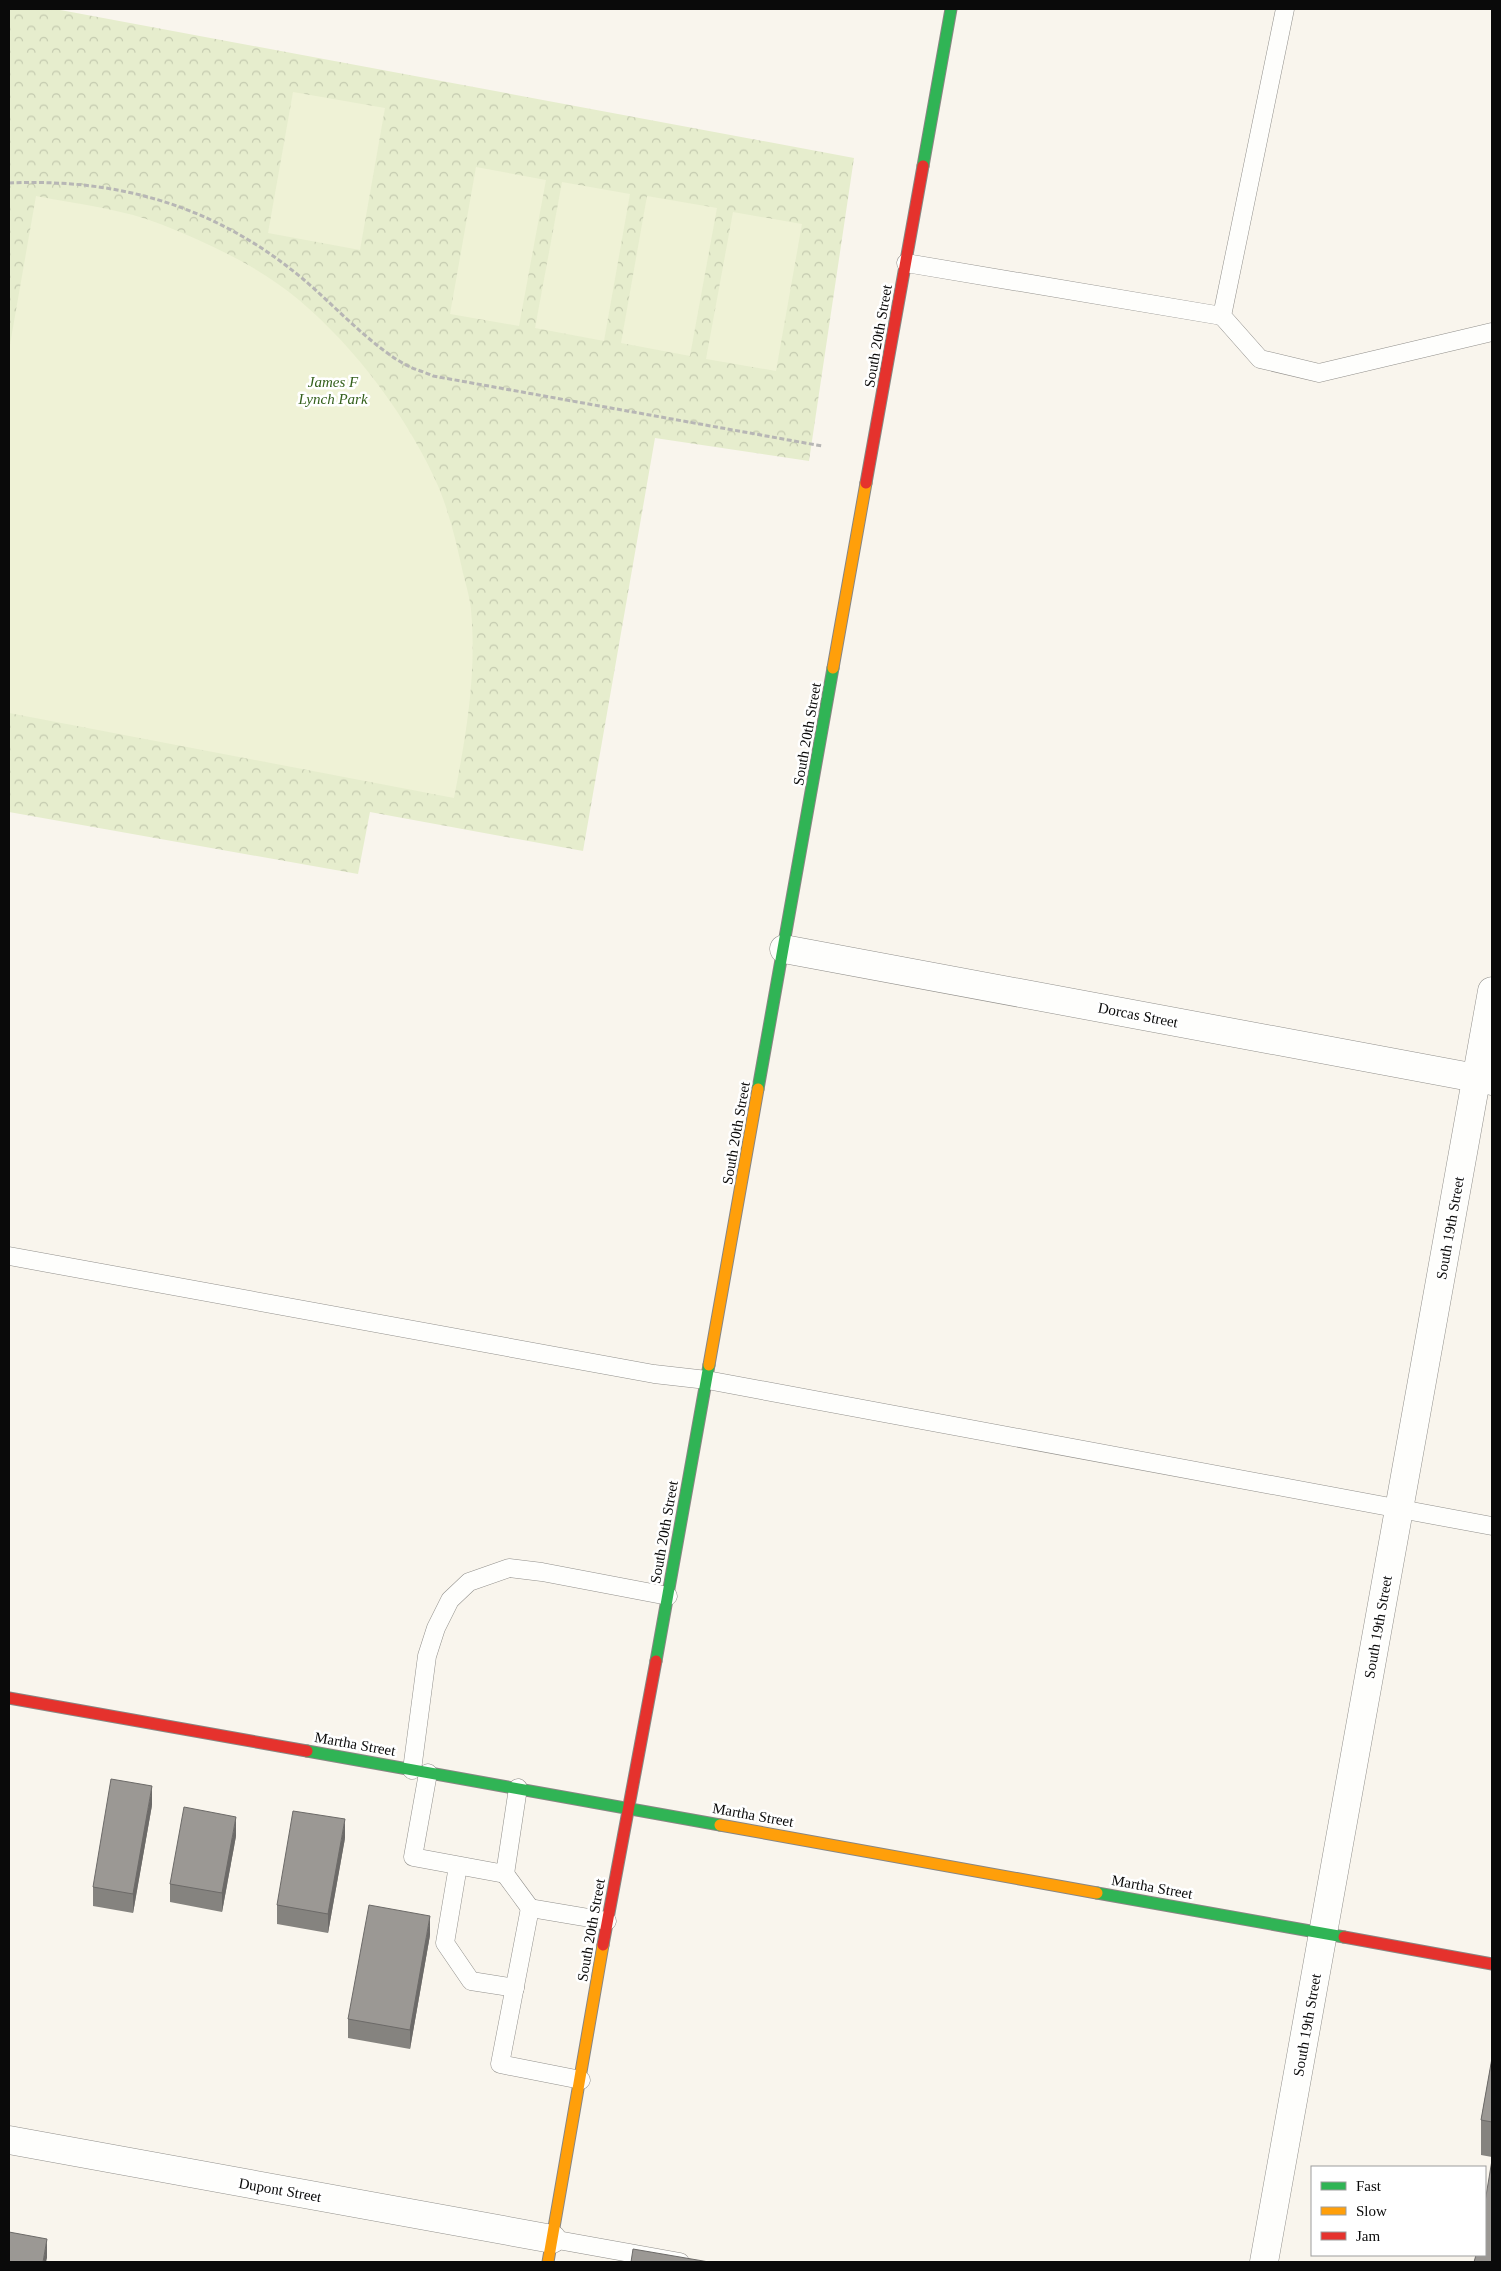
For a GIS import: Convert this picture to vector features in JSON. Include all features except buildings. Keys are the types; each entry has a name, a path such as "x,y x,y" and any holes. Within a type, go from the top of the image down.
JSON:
{"street":[{"name":"South 20th Street","path":"550,2251 581,2080 606,1921 630,1808 951,9"},
{"name":"Dorcas Street","path":"784,949 1484,1080"},
{"name":"South 19th Street","path":"1264,2262 1400,1508 1484,1080 1492,991"},
{"name":"Martha Street","path":"9,1698 1492,1964"},
{"name":"Dupont Street","path":"9,2140 550,2251"}],"lane":[{"path":"1222,316 1286,9"},
{"path":"906,263 1222,316 1260,359 1319,372 1492,332"},
{"path":"9,1256 654,1374 707,1380 1492,1526"},
{"path":"506,1874 413,1857 427,1656 436,1628 450,1600 469,1582 509,1568 542,1572 668,1596"},
{"path":"518,1788 506,1874 530,1908 606,1921"},
{"path":"458,1866 445,1943 471,1981 515,1988"},
{"path":"530,1908 500,2064 581,2080"},
{"path":"550,2251 680,2262"}],"path":[{"path":"9,184 41,182 87,185 134,193 178,205 216,221 240,234 302,278 385,351 408,366 433,376 822,446"}],"green space":[{"name":"James F Lynch Park","path":"9,9 55,9 854,158 809,461 655,438 583,851 370,812 358,874 9,812"},
{"path":"293,92 385,108 360,250 268,233"},
{"path":"476,167 546,180 519,326 450,314"},
{"path":"562,182 630,194 604,341 535,328"},
{"path":"36,196 148,219 199,240 234,257 268,277 299,300 341,340 397,411 427,462 443,498 456,541 470,605 473,658 463,751 454,798 9,713 9,350"},
{"path":"647,196 717,208 690,356 621,343"},
{"path":"733,212 802,224 776,371 706,359"}],"traffic: fast":[{"path":"923,166 951,9"},
{"path":"758,1089 833,668"},
{"path":"656,1661 709,1365"},
{"path":"307,1751 720,1825"},
{"path":"1097,1893 1344,1937"}],"traffic: slow":[{"path":"833,668 866,483"},
{"path":"709,1365 758,1089"},
{"path":"720,1825 1097,1893"},
{"path":"548,2262 603,1945"}],"traffic: jam":[{"path":"866,483 923,166"},
{"path":"603,1945 656,1661"},
{"path":"9,1698 307,1751"},
{"path":"1344,1937 1492,1964"}]}
